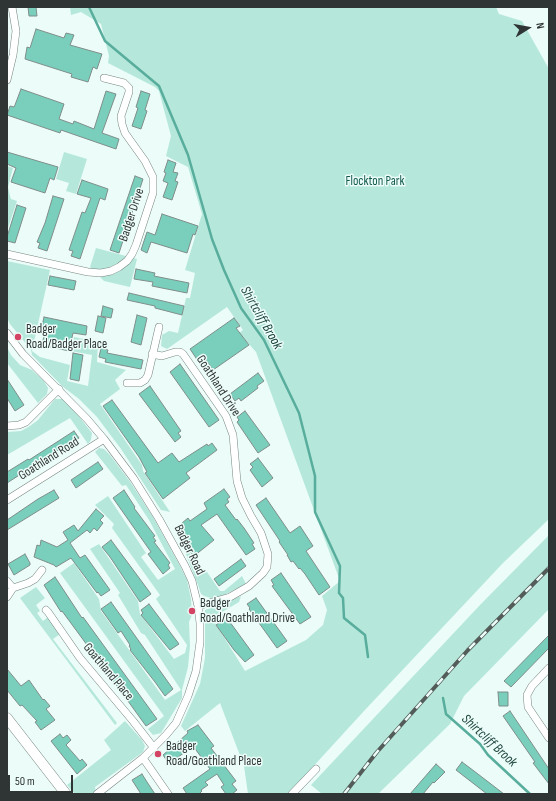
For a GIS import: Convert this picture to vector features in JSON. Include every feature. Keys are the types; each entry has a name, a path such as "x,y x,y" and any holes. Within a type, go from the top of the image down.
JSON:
{"main road":[{"path":"7,718 66,794"}],"street":[{"path":"7,80 13,55 16,31 12,7"},
{"name":"Badger Drive","path":"7,254 88,272 101,273 119,268 132,254 153,193 153,177 145,161 125,132 122,124 122,116 130,92 129,88 124,83 104,78"},
{"path":"127,383 140,383 145,380 148,375 159,327"},
{"name":"Badger Road","path":"7,333 23,354 88,419 134,479 175,546 192,581 198,606 200,642 196,671 176,722 154,748 97,794"},
{"name":"Goathland Drive","path":"152,354 165,356 175,352 180,352 183,354 226,416 233,435 237,481 242,498 261,533 268,554 267,567 263,573 249,586 230,597 214,603 198,606"},
{"path":"7,426 19,425 26,422 59,389"},
{"name":"Goathland Road","path":"7,500 104,439"},
{"path":"7,596 13,588 35,579 42,570"},
{"path":"7,581 13,588"},
{"name":"Goathland Place","path":"46,610 80,658 133,720 154,748"},
{"path":"549,668 532,686 527,695 528,707 549,738"},
{"path":"143,758 168,794"},
{"path":"292,794 316,768"}],"green space":[{"name":"Flockton Park","path":"70,7 496,7 499,14 522,21 549,69 549,519 503,563 288,794 248,794 244,766 220,703 185,731 181,726 200,684 205,658 205,610 241,596 239,602 212,618 245,671 306,640 323,625 327,610 322,596 340,581 256,352 239,333 243,330 227,307 167,349 161,346 162,335 169,331 178,333 186,298 190,298 195,273 185,270 202,214 188,167 166,156 171,136 159,91 155,87 108,63 109,56 101,24 81,12 71,15"},
{"path":"64,152 87,159 76,194 66,191 69,183 56,179"},
{"path":"7,166 13,168 8,187 10,196 11,199 17,201 7,231"},
{"path":"96,248 137,259 130,287 104,281 90,267"},
{"path":"7,261 50,270 32,351 40,357 70,365 67,381 88,386 92,355 71,351 74,337 98,342 97,362 126,370 115,380 120,389 100,404 142,465 143,471 170,512 161,510 121,449 97,417 79,399 62,386 32,355 31,350 10,324 7,318"},
{"path":"7,347 11,355 20,365 32,370 44,381 48,388 47,394 38,403 7,363"},
{"path":"55,399 62,399 77,414 92,433 91,440 88,444 70,418 7,455 7,432 21,431 30,426 38,420"},
{"path":"99,448 104,449 110,455 131,483 153,517 187,580 191,599 192,615 189,622 190,646 188,667 182,690 182,698 161,733 153,735 148,729 164,716 60,573 74,563 99,599 101,611 165,700 181,690 145,635 141,633 118,595 120,593 90,549 99,544 138,601 140,614 174,659 185,653 187,645 156,599 160,595 112,528 114,524 95,505 108,496 146,553 141,557 158,580 175,569 149,520 126,485 122,486 95,452"},
{"path":"549,535 549,609 464,696 450,724 378,794 322,794 311,785 480,605"},
{"path":"186,548 198,566 207,572 220,591 224,591 242,576 246,584 220,597 211,598 204,596 201,594 184,549"},
{"path":"36,587 45,598 36,605 40,611 37,613 43,621 48,617 60,634 53,639 117,723 115,725 20,598"},
{"path":"125,721 142,740 145,746 143,752 95,787 96,794 75,794 67,785 111,750 104,740"}],"building":[{"path":"28,7 36,7 37,16 29,16"},
{"path":"36,29 64,38 66,33 74,35 70,45 102,54 97,69 93,67 88,82 71,77 72,74 25,59 27,47 30,48"},
{"path":"21,89 64,104 59,119 73,124 74,121 94,129 106,91 116,94 102,133 119,139 116,149 61,130 60,133 7,115 10,106 14,107"},
{"path":"141,91 150,94 145,110 147,111 141,129 132,126 138,108 136,107"},
{"path":"7,152 58,167 54,180 50,178 45,193 11,182 16,168 7,164"},
{"path":"168,160 176,163 173,172 178,173 175,181 178,182 172,200 163,197 168,183 163,181"},
{"path":"135,176 143,179 119,253 110,250"},
{"path":"82,180 108,189 105,200 100,198 80,259 71,256 73,251 69,250 82,212 85,213 91,198 77,194"},
{"path":"53,196 64,199 47,251 38,248 40,243 37,242 45,223"},
{"path":"17,205 26,208 15,243 7,241 7,237"},
{"path":"162,214 198,226 195,235 193,234 187,253 151,242 147,253 141,250 147,232 155,235"},
{"path":"136,269 155,273 154,276 189,283 187,293 152,286 153,282 134,279"},
{"path":"50,276 76,281 74,290 48,285"},
{"path":"129,293 184,306 182,315 155,308 155,306 127,300"},
{"path":"103,306 113,309 111,318 101,316"},
{"path":"137,315 147,318 141,345 131,342"},
{"path":"98,316 106,318 103,333 95,331"},
{"path":"44,317 87,326 86,335 73,333 69,351 42,345 46,327 42,326"},
{"path":"234,318 240,326 236,328 249,345 213,370 204,357 198,361 190,349"},
{"path":"101,348 108,350 107,353 143,360 141,369 105,362 106,359 99,357"},
{"path":"73,353 83,355 79,381 70,379"},
{"path":"180,364 219,420 209,427 170,372"},
{"path":"258,373 264,381 257,386 258,388 241,401 239,398 235,401 230,394"},
{"path":"7,379 24,405 15,411 7,398"},
{"path":"150,386 181,431 178,433 181,437 175,442 139,394"},
{"path":"112,400 158,463 172,453 179,462 207,444 208,446 212,443 217,450 186,473 190,478 163,499 145,473 147,472 139,457 103,406"},
{"path":"245,411 270,445 258,453 237,422 239,420 237,417"},
{"path":"74,431 79,438 7,483 7,472 28,459 29,460"},
{"path":"258,458 273,478 262,487 250,470 253,467 250,464"},
{"path":"98,462 103,469 76,488 71,480"},
{"path":"224,489 230,497 227,499 229,502 225,505 244,528 254,543 252,544 255,549 246,555 217,514 201,525 214,540 194,556 187,548 190,545 179,530 184,526 182,523 188,518 190,521 207,509 204,503"},
{"path":"54,490 59,498 7,530 7,520"},
{"path":"124,490 135,507 134,508 155,536 153,537 156,541 154,542 170,563 168,565 170,568 163,574 148,554 151,552 113,498"},
{"path":"266,498 290,533 300,526 313,546 306,551 330,587 319,595 300,568 299,569 293,561 291,562 279,542 280,541 256,505"},
{"path":"96,509 104,516 100,520 103,523 97,531 94,528 90,533 87,530 70,543 80,558 85,555 110,590 101,596 98,592 97,593 71,558 56,567 34,557 37,545 40,546 41,540 57,547 68,540 63,532 74,525 78,531"},
{"path":"111,540 151,594 140,602 102,547"},
{"path":"25,554 30,565 14,575 8,564"},
{"path":"241,559 246,566 219,586 214,579"},
{"path":"281,573 311,617 300,624 272,586 274,585 271,580"},
{"path":"55,577 82,618 83,617 157,719 146,726 104,668 106,665 95,655 62,611 61,612 44,585"},
{"path":"256,598 287,641 277,648 249,609 250,608 247,604"},
{"path":"111,602 173,689 165,696 130,650 130,645 121,631 118,633 101,609"},
{"path":"149,604 179,644 170,650 141,615 143,613 141,610"},
{"path":"224,614 254,655 245,662 234,650 216,625 219,623 216,620"},
{"path":"549,635 549,648 511,687 504,681"},
{"path":"7,669 21,686 29,680 43,700 44,699 50,706 46,709 55,720 41,730 35,722 37,721 22,705 20,706 7,690"},
{"path":"498,692 508,692 508,706 499,706"},
{"path":"510,711 549,769 549,784 533,763 535,762 503,716"},
{"path":"198,725 214,746 211,748 236,781 232,784 237,790 232,794 226,794 221,787 224,785 217,774 205,782 208,785 201,790 202,791 199,794 187,794 183,788 210,769 193,746 169,764 163,755 188,733 187,731"},
{"path":"60,734 63,738 67,735 71,740 66,745 80,761 82,759 87,765 77,774 51,741"},
{"path":"462,762 504,794 487,794 456,770"},
{"path":"436,764 445,772 434,783 433,782 423,794 410,794"},
{"path":"142,774 155,794 141,794 132,780"}],"waterway":[{"name":"Shirtcliff Brook","path":"89,7 105,41 159,86 188,155 212,239 224,270 241,308 264,340 299,413 315,476 315,512 340,566 339,593 343,598 344,618 365,635 368,657"},
{"name":"Shirtcliff Brook","path":"443,698 446,714 480,744 488,755 530,794"}],"railway":[{"path":"344,794 377,752 468,650 549,568"}],"place":[{"name":"Badger Road/Badger Place","path":"18,337"},
{"name":"Badger Road/Goathland Drive","path":"192,611"},
{"name":"Badger Road/Goathland Place","path":"158,754"}]}
